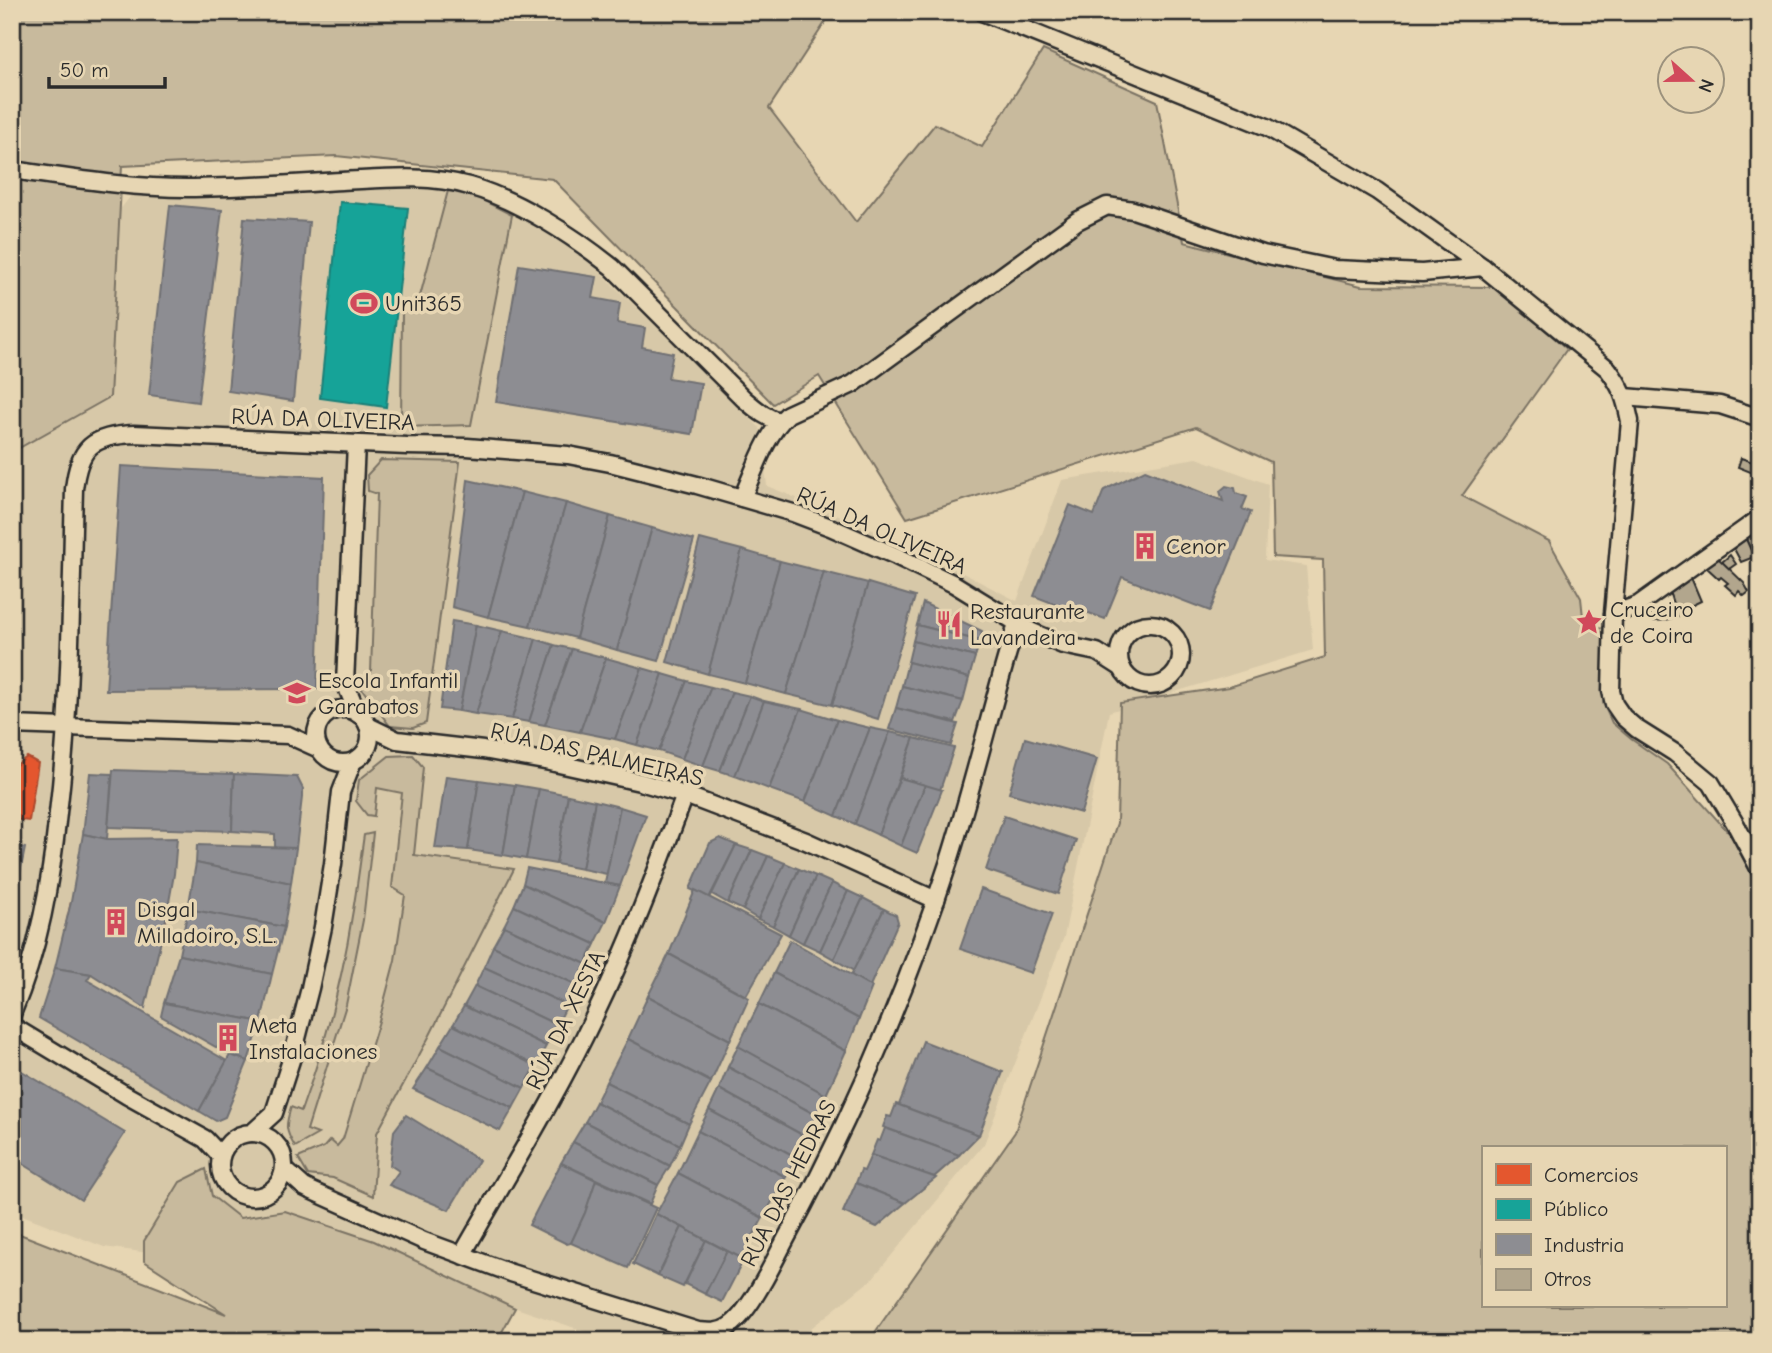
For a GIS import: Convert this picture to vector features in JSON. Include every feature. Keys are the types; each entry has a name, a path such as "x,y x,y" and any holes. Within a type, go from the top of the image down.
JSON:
{"street":[{"path":"982,12 1267,127 1377,191 1483,267 1608,369 1625,397 1630,421 1613,614 1611,691 1614,704 1623,718 1694,767 1711,783 1760,870"},
{"path":"12,170 157,187 274,185 396,178 424,178 467,185 511,202 587,247 631,285 751,405 780,421"},
{"path":"742,498 772,433 788,414 853,384 1077,221 1107,206 1133,210 1263,254 1335,269 1422,273 1483,267"},
{"path":"1625,397 1720,405 1760,418"},
{"name":"RÚA DA OLIVEIRA","path":"12,1014 27,975 42,917 64,768 76,471 81,457 90,446 101,439 134,434 467,447 568,455 642,470 806,518 896,555 954,584 1017,624 1049,640 1097,652 1122,668 1136,683 1147,686 1167,681 1175,674 1181,654 1174,634 1155,624 1134,628 1122,643 1097,652"},
{"path":"221,1156 229,1143 274,1113 293,1054 323,927 341,792 369,740 363,720 345,684 356,444"},
{"path":"1613,614 1638,604 1760,518"},
{"name":"RÚA DAS HEDRAS","path":"274,1113 275,1142 284,1157 284,1169 304,1187 424,1241 511,1273 698,1331 715,1333 727,1328 741,1317 753,1299 805,1205 889,1024 950,858 1017,624"},
{"path":"1122,643 1122,668"},
{"path":"341,792 316,741 323,719 345,684"},
{"path":"288,735 323,719 337,709 344,709 363,720"},
{"name":"RÚA DAS PALMEIRAS","path":"363,720 397,740 550,761 685,795 806,841 936,900"},
{"path":"12,725 288,735 336,762 345,763 358,757"},
{"name":"RÚA DAS PALMEIRAS","path":"358,757 397,740"},
{"name":"RÚA DA XESTA","path":"462,1255 532,1136 594,1017 642,907 685,795"},
{"name":"RÚA DAS HEDRAS","path":"12,1026 205,1139 221,1156 221,1173 225,1182 240,1195 260,1197 275,1188 304,1187"},
{"path":"205,1139 217,1141 244,1135 268,1137 275,1142"},
{"path":"275,1188 284,1169"}],"shaded area":[{"path":"12,12 832,12 769,108 856,222 935,124 982,147 1043,50 1157,101 1184,242 1361,286 1496,287 1567,349 1462,496 1549,541 1581,598 1584,626 1606,628 1603,703 1612,723 1667,764 1730,834 1760,890 1760,1341 869,1341 1015,1132 1117,823 1120,703 1229,687 1325,657 1323,560 1273,557 1271,462 1196,427 907,518 819,376 773,404 553,179 336,156 122,166 110,397 12,452"},
{"path":"449,187 457,187 512,215 471,425 401,427 402,311 419,300"},
{"path":"457,187 572,245 760,428 767,486 895,538 1017,601 1062,480 1197,458 1268,484 1265,560 1306,566 1313,650 1109,712 1064,937 984,1144 872,1279 795,1341 613,1341 484,1297 104,1247 12,1211 12,348 133,193 274,193"},
{"path":"381,460 460,462 426,723 413,728 390,726 362,689 362,678 371,672 377,494 368,491 367,475"},
{"path":"413,755 423,767 414,855 514,869 377,1133 373,1196 333,1178 308,1175 298,1158 324,1147 330,1140 337,1146 343,1139 395,960 405,895 392,887 402,793 377,788 374,816 367,815 356,801 359,780 389,756"},
{"path":"373,833 363,920 346,1005 307,1130 318,1134 295,1147 287,1128 288,1119 291,1107 301,1111 325,1039 348,941 364,835"},
{"path":"206,1169 212,1196 240,1218 285,1211 374,1241 515,1308 497,1341 12,1341 12,1231 226,1314 144,1261 144,1241 180,1182"}],"building: Comercios":[{"path":"27,757 38,763 29,821 12,819 12,765"},
{"name":"Disgal Milladoiro, S.L.","path":"71,902 166,919 160,944 66,925"}],"building: Público":[{"name":"Unit365","path":"340,202 408,208 386,407 320,398"}],"building: Industria":[{"path":"170,205 222,210 198,402 149,395"},
{"path":"244,218 309,222 293,401 228,391"},
{"path":"519,265 597,277 593,298 620,303 617,323 645,328 642,347 673,353 668,378 701,383 692,434 496,402"},
{"path":"121,466 324,477 317,689 106,690"},
{"name":"Cenor","path":"1145,470 1223,501 1220,491 1226,486 1235,488 1236,493 1247,497 1242,509 1251,512 1210,611 1122,577 1105,619 1034,596 1070,505 1094,515 1104,490"},
{"path":"468,480 522,492 488,617 452,607"},
{"path":"522,492 566,503 530,626 488,617"},
{"path":"566,503 610,516 576,638 530,626"},
{"path":"610,516 652,528 617,650 576,638"},
{"path":"652,528 694,540 659,661 617,650"},
{"path":"700,539 742,550 708,674 667,662"},
{"path":"742,550 780,561 745,683 708,674"},
{"path":"780,561 824,572 786,694 745,683"},
{"path":"824,572 868,583 832,705 786,694"},
{"path":"868,583 915,597 878,719 832,705"},
{"path":"923,603 982,631 980,641 917,625"},
{"path":"452,621 476,625 459,711 440,709"},
{"path":"476,625 502,631 476,714 459,711"},
{"path":"917,625 980,641 975,657 913,641"},
{"path":"502,631 536,639 512,719 476,714"},
{"path":"536,639 554,645 529,722 512,719"},
{"path":"913,641 975,657 969,678 908,662"},
{"path":"554,645 572,649 545,725 529,722"},
{"path":"572,649 606,658 580,732 545,725"},
{"path":"606,658 642,668 615,739 580,732"},
{"path":"908,662 969,678 963,701 902,686"},
{"path":"642,668 663,674 637,745 615,739"},
{"path":"663,674 687,681 659,751 637,745"},
{"path":"687,681 711,687 682,759 659,751"},
{"path":"902,686 963,701 955,722 896,708"},
{"path":"711,687 732,692 703,766 682,759"},
{"path":"732,692 750,696 720,771 703,766"},
{"path":"750,696 764,701 735,776 720,771"},
{"path":"764,701 801,709 769,789 735,776"},
{"path":"896,708 958,724 951,745 889,729"},
{"path":"801,709 837,720 805,802 769,789"},
{"path":"837,720 870,728 836,816 805,802"},
{"path":"870,728 890,732 855,824 836,816"},
{"path":"890,732 914,738 878,835 855,824"},
{"path":"914,738 954,748 940,790 900,778"},
{"path":"1025,738 1097,759 1081,813 1009,793"},
{"path":"113,770 234,774 232,831 108,827"},
{"path":"90,773 112,774 107,839 83,834"},
{"path":"234,774 297,777 303,789 296,848 275,848 275,834 232,831"},
{"path":"446,776 479,780 468,850 435,848"},
{"path":"900,778 925,785 901,846 878,835"},
{"path":"479,780 515,785 503,855 468,850"},
{"path":"515,785 539,789 526,859 503,855"},
{"path":"925,785 942,790 917,853 901,846"},
{"path":"539,789 568,795 556,864 526,859"},
{"path":"568,795 595,801 582,869 556,864"},
{"path":"595,801 620,807 607,874 582,869"},
{"path":"620,807 646,815 620,886 605,883"},
{"path":"1004,816 1076,840 1058,894 986,870"},
{"path":"83,834 107,839 177,838 166,919 145,1008 91,974 55,968 71,902"},
{"path":"720,838 736,845 709,898 690,889 710,843"},
{"path":"12,845 25,848 17,888 12,887"},
{"path":"197,845 296,848 291,883 196,863"},
{"path":"736,845 752,850 728,903 712,894"},
{"path":"752,850 768,856 743,910 728,903"},
{"path":"768,856 785,863 758,919 743,910"},
{"path":"196,863 291,883 284,927 188,909"},
{"path":"785,863 799,869 773,926 758,919"},
{"path":"527,868 620,886 606,922 523,884"},
{"path":"799,869 816,876 789,935 773,926"},
{"path":"816,876 832,883 803,943 789,935"},
{"path":"832,883 848,891 820,951 803,943"},
{"path":"523,884 606,922 595,944 514,906"},
{"path":"981,889 1052,914 1031,973 960,949"},
{"path":"695,890 781,934 746,996 669,954"},
{"path":"848,891 863,898 834,959 820,951"},
{"path":"863,898 884,909 854,971 834,959"},
{"path":"514,906 595,944 586,964 504,926"},
{"path":"188,909 284,927 272,974 179,955"},
{"path":"884,909 896,915 898,922 870,986 851,975"},
{"path":"504,926 586,964 577,985 493,946"},
{"path":"790,940 872,987 859,1019 774,973"},
{"path":"493,946 577,985 567,1005 484,967"},
{"path":"669,954 749,998 730,1040 648,996"},
{"path":"179,955 272,974 261,1022 164,1003"},
{"path":"484,967 567,1005 557,1025 475,986"},
{"path":"55,968 91,974 87,980 227,1061 199,1111 39,1018"},
{"path":"774,973 859,1019 846,1051 759,1004"},
{"path":"475,986 557,1025 546,1046 464,1006"},
{"path":"648,996 730,1040 711,1082 628,1039"},
{"name":"Meta Instalaciones","path":"164,1003 261,1022 248,1061 230,1055 161,1016"},
{"path":"759,1004 846,1051 826,1095 738,1046"},
{"path":"464,1006 546,1046 536,1066 453,1025"},
{"path":"453,1025 536,1066 524,1088 440,1046"},
{"path":"628,1039 711,1082 689,1124 606,1082"},
{"path":"923,1041 1003,1072 979,1135 899,1105"},
{"path":"440,1046 524,1088 513,1108 427,1068"},
{"path":"738,1046 826,1095 816,1115 728,1067"},
{"path":"230,1055 248,1061 225,1117 216,1121 199,1111"},
{"path":"12,1065 125,1133 81,1200 12,1157"},
{"path":"728,1067 816,1115 806,1137 719,1089"},
{"path":"427,1068 513,1108 500,1131 413,1089"},
{"path":"606,1082 689,1124 680,1145 596,1102"},
{"path":"719,1089 806,1137 796,1157 709,1110"},
{"path":"596,1102 680,1145 670,1166 585,1122"},
{"path":"896,1104 979,1135 959,1155 883,1127"},
{"path":"709,1110 796,1157 786,1177 698,1131"},
{"path":"406,1115 479,1160 449,1210 389,1185 399,1171 390,1165 394,1131"},
{"path":"585,1122 670,1166 658,1185 573,1142"},
{"path":"885,1128 959,1155 934,1177 871,1155"},
{"path":"698,1131 786,1177 763,1218 678,1173"},
{"path":"573,1142 658,1185 650,1204 561,1163"},
{"path":"871,1155 936,1178 905,1203 856,1183"},
{"path":"561,1163 596,1180 585,1213 571,1243 567,1244 529,1225"},
{"path":"678,1173 763,1218 741,1258 656,1214"},
{"path":"596,1180 656,1208 628,1268 571,1243"},
{"path":"856,1183 905,1203 877,1227 843,1212"},
{"path":"656,1214 682,1227 658,1276 633,1264"},
{"path":"682,1227 706,1240 683,1287 658,1276"},
{"path":"706,1240 727,1251 705,1294 685,1284"},
{"path":"727,1251 744,1259 722,1302 705,1294"}],"building: Otros":[{"path":"1741,458 1756,463 1753,473 1738,467"},
{"path":"1756,530 1760,537 1760,570 1745,537"},
{"path":"1745,537 1754,557 1741,562 1732,545"},
{"path":"1730,555 1736,564 1729,569 1722,562"},
{"path":"1716,556 1744,583 1749,592 1744,596 1739,591 1736,595 1725,585 1728,583 1721,577 1719,579 1704,565"},
{"path":"1690,575 1701,601 1676,613 1668,588"},
{"path":"1674,607 1678,616 1654,621 1652,613"}],"place":[{"name":"Unit365","path":"364,303"},
{"name":"Cenor","path":"1145,546"},
{"name":"Cruceiro de Coira","path":"1589,622"},
{"name":"Restaurante Lavandeira","path":"949,624"},
{"name":"Escola Infantil Garabatos","path":"297,693"},
{"name":"Disgal Milladoiro, S.L.","path":"116,922"},
{"name":"Meta Instalaciones","path":"228,1038"}]}
